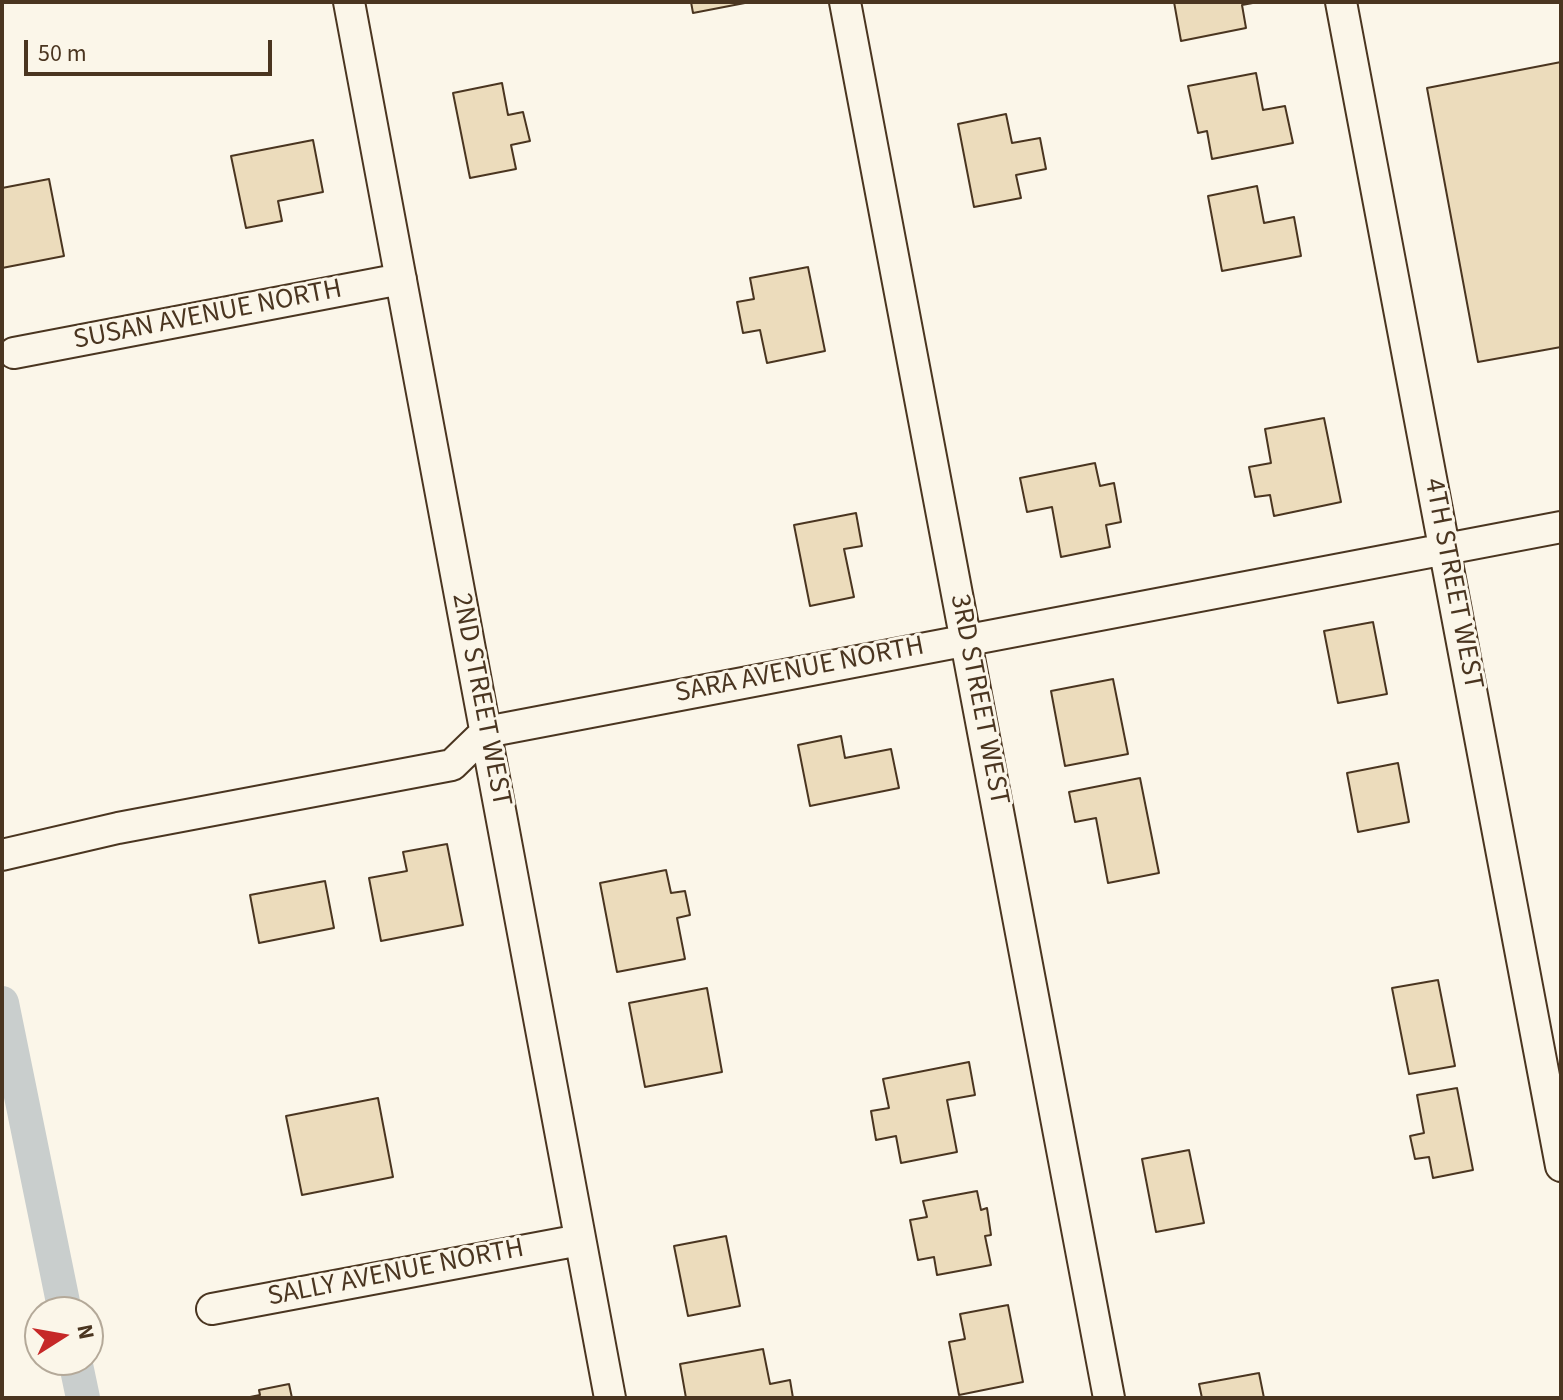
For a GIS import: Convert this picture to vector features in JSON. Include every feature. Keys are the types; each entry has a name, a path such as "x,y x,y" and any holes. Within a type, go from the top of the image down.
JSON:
{"street":[{"name":"2ND STREET WEST","path":"349,2 610,1398"},
{"name":"3RD STREET WEST","path":"845,2 1109,1398"},
{"name":"4TH STREET WEST","path":"1341,2 1561,1166"},
{"name":"SUSAN AVENUE NORTH","path":"14,353 401,279"},
{"name":"SARA AVENUE NORTH","path":"486,732 1561,527"},
{"path":"2,855 53,842 452,765 486,732"},
{"name":"SALLY AVENUE NORTH","path":"212,1309 580,1240"}],"building":[{"path":"691,2 750,2 693,13"},
{"path":"1174,2 1258,2 1242,5 1246,28 1181,41"},
{"path":"1561,62 1561,347 1478,362 1427,88"},
{"path":"1256,73 1263,110 1285,106 1293,143 1212,159 1207,131 1198,133 1188,86"},
{"path":"502,83 508,115 523,112 530,141 511,145 516,169 470,178 453,93"},
{"path":"1006,114 1012,143 1040,138 1046,169 1016,175 1021,198 974,207 958,124"},
{"path":"313,140 323,192 278,201 282,221 246,228 231,156"},
{"path":"49,179 64,256 2,268 2,188"},
{"path":"1257,186 1264,223 1294,217 1301,256 1222,271 1208,196"},
{"path":"808,267 825,351 767,363 760,330 743,333 737,302 754,299 750,278"},
{"path":"1324,418 1341,502 1274,516 1270,495 1255,497 1249,467 1271,463 1265,429"},
{"path":"1095,463 1100,486 1114,483 1121,522 1106,525 1110,547 1061,557 1052,507 1027,512 1020,478"},
{"path":"856,513 862,546 844,549 854,597 810,606 794,525"},
{"path":"1373,622 1387,694 1338,703 1324,631"},
{"path":"1113,679 1128,754 1065,766 1051,691"},
{"path":"841,736 845,758 891,749 899,788 810,806 798,745"},
{"path":"1398,763 1409,822 1358,832 1347,773"},
{"path":"1140,778 1159,873 1108,883 1096,818 1075,822 1069,792"},
{"path":"447,844 463,925 381,941 369,878 407,871 403,852"},
{"path":"666,870 671,893 685,891 690,915 677,918 685,959 617,972 600,883"},
{"path":"325,881 334,928 259,943 250,895"},
{"path":"1438,980 1455,1066 1409,1074 1392,988"},
{"path":"707,988 722,1072 645,1087 629,1003"},
{"path":"969,1062 975,1095 947,1100 957,1152 901,1163 896,1136 876,1140 871,1111 889,1108 883,1079"},
{"path":"1457,1088 1473,1170 1433,1178 1429,1157 1415,1159 1410,1136 1424,1133 1417,1095"},
{"path":"378,1098 393,1177 302,1195 286,1116"},
{"path":"1189,1150 1204,1223 1156,1232 1142,1159"},
{"path":"977,1191 981,1210 987,1208 991,1235 985,1236 991,1265 937,1275 934,1257 918,1260 910,1220 927,1217 923,1201"},
{"path":"726,1236 740,1306 688,1316 674,1246"},
{"path":"1008,1305 1023,1382 959,1395 949,1342 965,1339 960,1314"},
{"path":"763,1349 770,1384 790,1380 793,1398 686,1398 680,1364"},
{"path":"1259,1373 1264,1398 1202,1398 1199,1384"},
{"path":"289,1384 292,1398 245,1398 260,1395 259,1390"}],"waterway":[{"path":"2,1003 62,1296"},
{"path":"78,1376 83,1398"}]}
